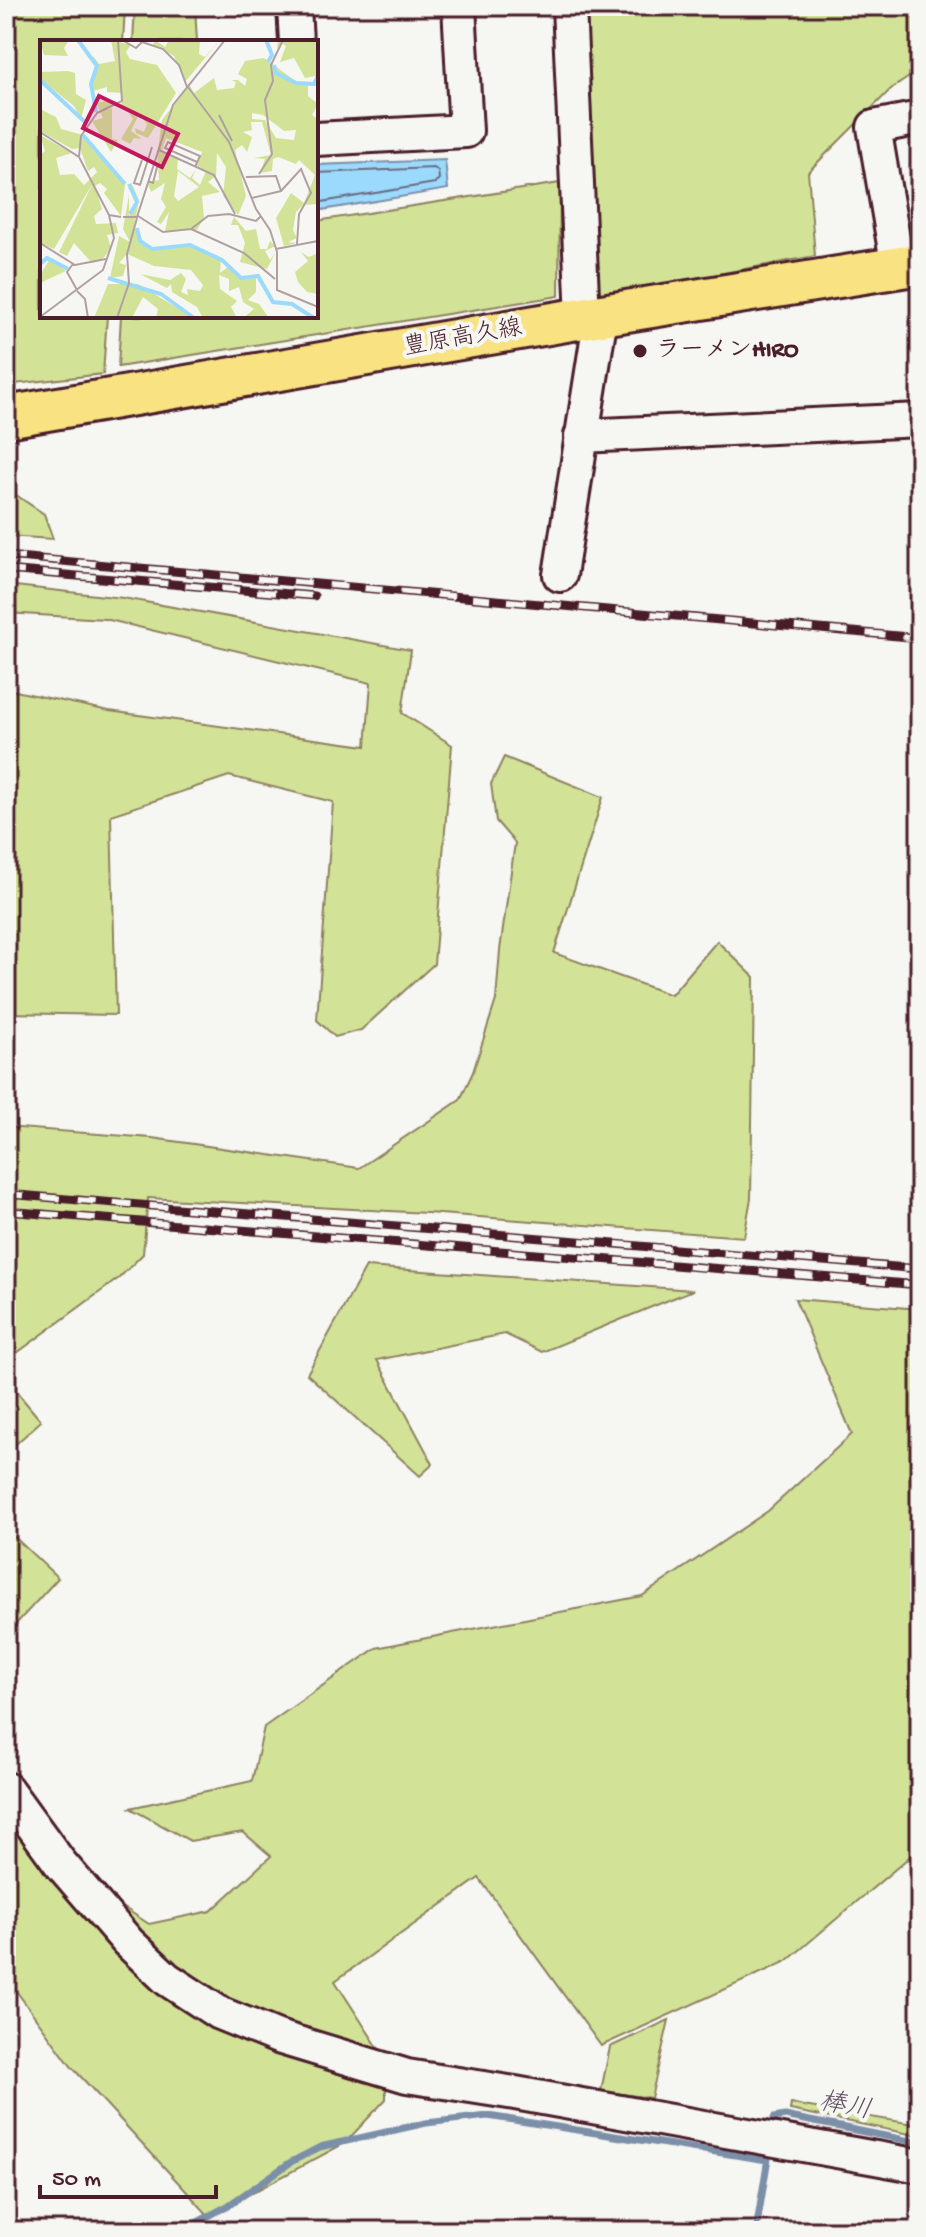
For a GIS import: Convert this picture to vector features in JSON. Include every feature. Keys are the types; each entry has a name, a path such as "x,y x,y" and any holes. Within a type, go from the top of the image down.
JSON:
{"main road":[{"name":"豊原高久線","path":"6,417 909,266"}],"street":[{"path":"294,6 296,40"},
{"path":"318,139 466,131 459,6"},
{"path":"560,575 581,436 592,317 569,6"},
{"path":"909,266 874,127 920,118"},
{"path":"581,436 920,420"},
{"path":"6,1789 60,1863 128,1942 167,1979 230,2018 278,2037 407,2076 920,2166"}],"green space":[{"path":"6,6 125,6 123,40 40,40 40,318 107,318 103,374 6,385"},
{"path":"195,6 197,40 133,40 135,7"},
{"path":"583,6 920,6 920,70 891,89 808,172 815,256 599,296"},
{"path":"560,183 559,296 118,367 121,318 318,318 318,221"},
{"path":"6,461 10,491 44,514 53,539 6,536"},
{"path":"6,585 123,598 411,650 402,713 452,745 434,964 361,1030 335,1037 317,1020 333,802 229,776 111,815 116,1015 6,1013 6,689 109,711 366,746 371,683 105,619 6,613"},
{"path":"504,757 603,797 554,953 671,995 717,941 754,977 751,1198 744,1237 427,1213 148,1198 143,1254 119,1278 6,1361 6,1127 152,1138 359,1168 460,1100 473,1072 496,1000 515,843 496,821 491,784"},
{"path":"366,1267 693,1290 542,1352 505,1334 377,1360 433,1464 420,1476 307,1374"},
{"path":"795,1299 920,1309 920,1848 787,1961 601,2046 479,1878 335,1981 386,2060 386,2099 345,2143 209,2216 71,2066 6,1977 6,1812 32,1848 149,1924 211,1911 271,1856 243,1832 190,1841 130,1808 252,1781 264,1727 376,1648 642,1596 768,1511 852,1434"},
{"path":"6,1379 41,1421 6,1453"},
{"path":"6,1529 58,1578 6,1635"},
{"path":"669,2020 651,2098 601,2091 610,2047"},
{"path":"791,2104 920,2125 920,2136 790,2110"}],"water":[{"path":"445,160 448,189 318,211 318,165"}],"waterway":[{"path":"181,2231 229,2205 291,2162 320,2147 426,2123 488,2116 767,2160"},
{"name":"棒川","path":"772,2131 774,2118 785,2116 920,2143"},
{"name":"棒川","path":"756,2231 768,2158"}],"railway":[{"path":"6,556 920,638"},
{"path":"6,570 314,596"},
{"path":"6,1194 920,1269"},
{"path":"6,1211 920,1285"}],"place":[{"name":"ラーメンHIRO","path":"640,351"}]}
